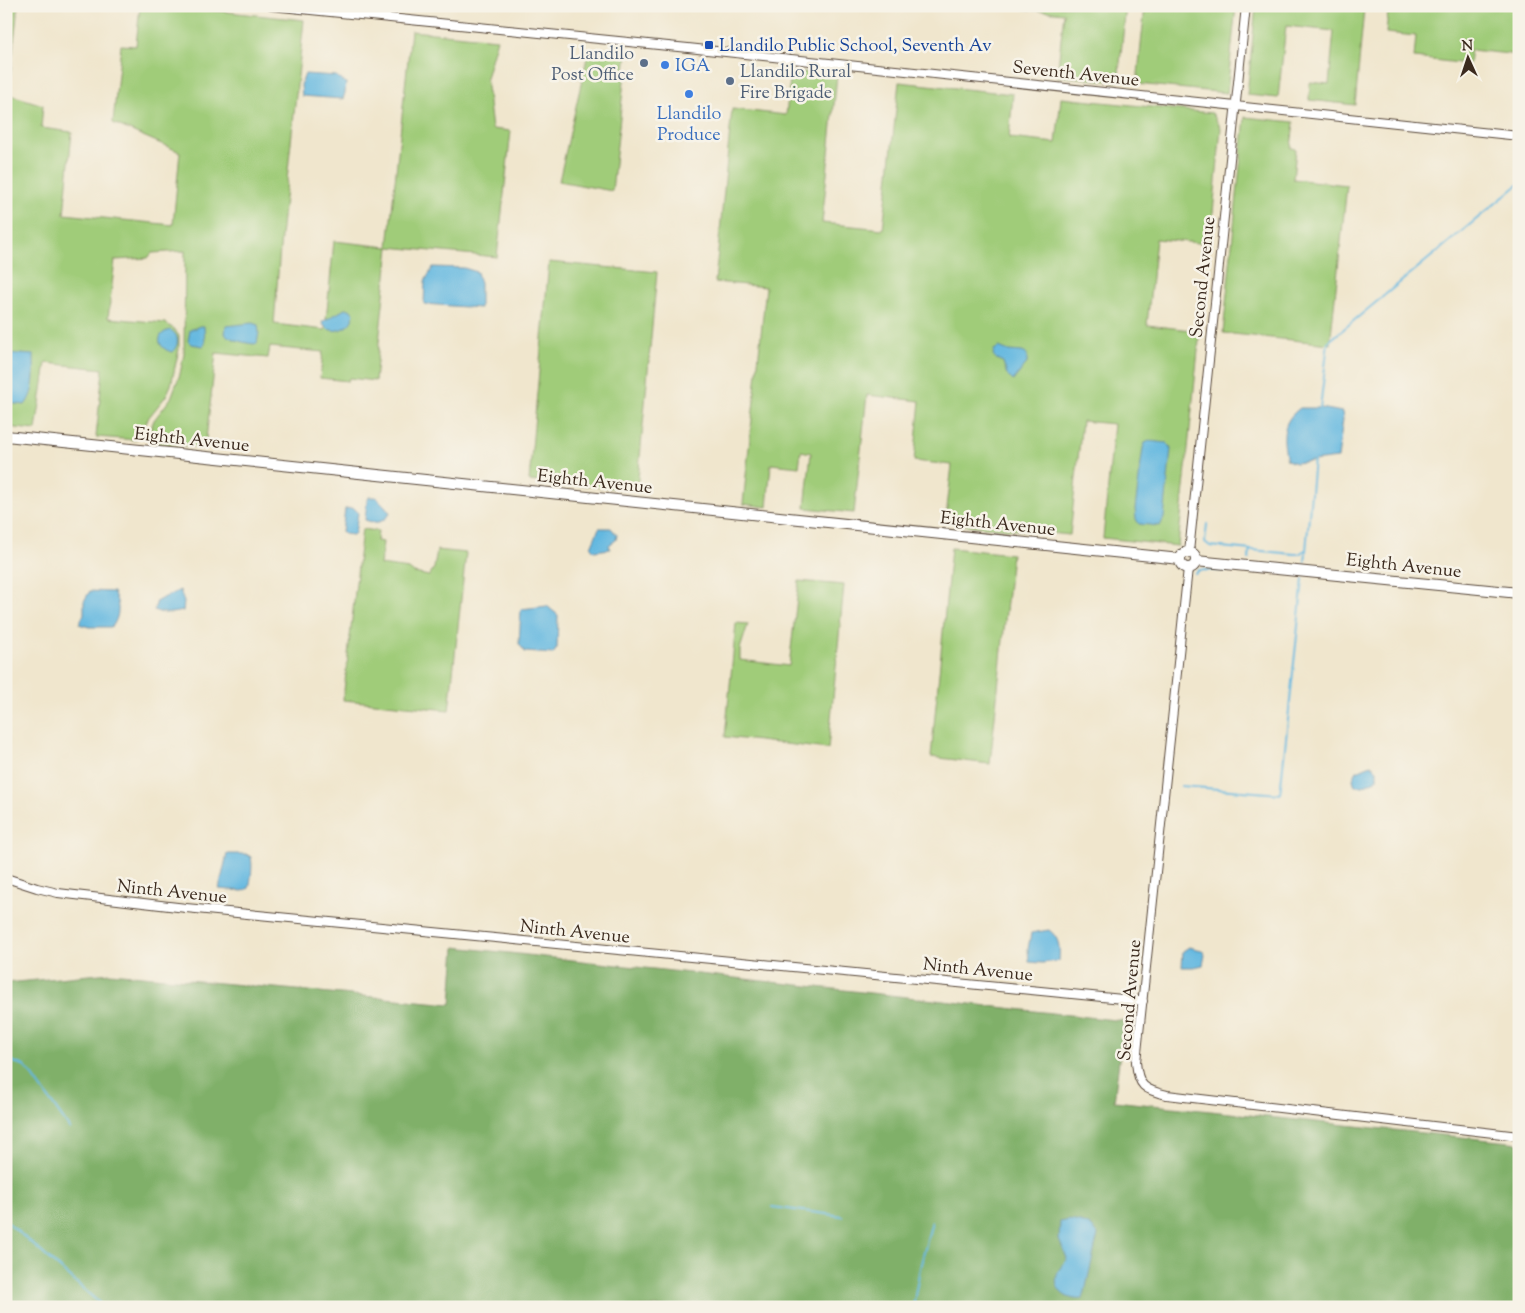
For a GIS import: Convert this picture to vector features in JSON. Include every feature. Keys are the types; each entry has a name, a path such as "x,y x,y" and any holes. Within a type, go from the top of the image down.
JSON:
{"main road":[{"name":"Eighth Avenue","path":"6,436 1180,559"},
{"path":"1189,552 1193,554 1192,564 1181,564 1180,559 1182,554 1189,552"},
{"name":"Eighth Avenue","path":"1192,564 1519,593"}],"street":[{"name":"Seventh Avenue","path":"271,6 1236,105 1519,136"},
{"name":"Second Avenue","path":"1189,552 1246,6"},
{"name":"Second Avenue","path":"1192,564 1136,1062 1137,1076 1150,1091 1177,1096 1519,1136"},
{"name":"Ninth Avenue","path":"6,878 58,893 186,908 1143,1001"}],"green space":[{"path":"6,6 18,6 8,94 43,105 41,128 72,132 64,214 173,225 180,152 113,123 121,45 136,46 140,6 170,6 304,20 281,236 274,324 325,330 334,241 388,247 411,31 497,39 486,78 492,129 511,131 497,257 389,247 375,381 349,378 348,381 320,378 323,352 270,347 268,358 216,353 205,448 153,442 149,433 154,420 171,398 180,374 184,354 185,251 152,253 148,258 115,260 108,318 165,323 174,329 179,336 179,349 171,385 166,396 149,417 144,432 136,440 96,437 103,369 46,363 36,430 6,427 6,244 10,209 6,208"},
{"path":"1014,6 1126,6 1118,82 1057,76 1064,13 1014,8"},
{"path":"1145,6 1236,6 1227,93 1137,84"},
{"path":"1256,6 1519,6 1519,55 1471,50 1469,64 1414,58 1416,36 1386,33 1388,11 1364,9 1355,105 1309,100 1310,82 1329,84 1334,31 1286,26 1278,98 1247,95"},
{"path":"589,49 627,53 612,191 559,181"},
{"path":"791,71 837,75 822,223 883,229 899,82 1013,94 1009,138 1056,143 1061,98 1212,113 1221,128 1210,244 1156,239 1147,325 1200,331 1178,546 1103,538 1114,424 1082,421 1070,535 954,524 951,518 946,517 952,465 914,461 920,401 867,395 854,513 805,508 811,453 801,451 799,467 771,464 767,507 743,504 766,287 715,282 732,109 786,115"},
{"path":"1245,117 1294,122 1291,148 1296,149 1293,179 1347,185 1330,344 1223,333"},
{"path":"549,262 657,272 637,490 529,481"},
{"path":"362,529 378,531 377,541 383,542 380,565 409,569 414,573 429,576 434,568 437,550 466,553 449,710 343,700"},
{"path":"951,548 1012,554 990,764 931,757"},
{"path":"799,581 844,585 828,749 725,737 736,623 748,624 740,649 740,660 789,666"},
{"path":"455,947 1124,1021 1114,1101 1519,1143 1519,1307 6,1307 6,983 110,973 451,1004"}],"water":[{"path":"305,74 336,76 346,83 343,99 302,96 301,85"},
{"path":"433,267 464,268 477,272 480,284 480,308 424,304 425,281"},
{"path":"345,309 350,309 354,314 352,320 344,328 339,330 329,329 322,322"},
{"path":"252,323 258,325 257,344 240,341 225,334 226,326"},
{"path":"204,326 205,344 203,346 191,344 188,341 190,330"},
{"path":"170,330 177,337 175,349 172,352 164,348 160,341 162,335"},
{"path":"999,347 1027,354 1027,363 1013,381 1007,375 1003,362 996,359 993,355 994,350"},
{"path":"6,353 34,355 33,388 25,405 6,403"},
{"path":"1300,408 1321,408 1342,412 1343,419 1338,458 1295,463 1287,460 1284,431 1289,419"},
{"path":"1149,441 1167,443 1171,449 1164,518 1160,526 1139,524 1136,519 1135,509 1143,448 1145,443"},
{"path":"369,497 376,497 390,513 382,521 373,522 365,520"},
{"path":"352,508 358,513 355,533 353,535 344,534 342,532 345,509"},
{"path":"599,528 611,528 617,535 616,540 609,545 610,549 594,551 591,547"},
{"path":"180,590 184,602 183,611 165,613 154,610 157,601"},
{"path":"90,591 113,592 118,610 117,619 112,627 89,627 79,624 84,614 84,601"},
{"path":"547,606 558,615 557,648 553,654 525,652 519,644 521,609"},
{"path":"1371,765 1377,770 1377,779 1363,786 1355,786 1353,779 1357,771"},
{"path":"227,854 246,854 251,857 252,869 249,888 243,891 219,889"},
{"path":"1049,930 1057,940 1059,961 1029,962 1028,949 1031,933"},
{"path":"1189,947 1202,950 1205,955 1203,965 1182,967 1183,951"},
{"path":"1068,1220 1088,1225 1098,1234 1082,1299 1067,1297 1059,1290 1056,1281 1060,1268 1067,1258 1059,1240 1060,1222"}],"waterway":[{"path":"1320,409 1328,342 1519,184"},
{"path":"1305,563 1314,458"},
{"path":"1207,524 1205,542 1210,546 1294,554 1299,554 1305,550"},
{"path":"1249,559 1250,550"},
{"path":"1195,574 1199,570 1248,571"},
{"path":"1181,786 1280,794 1303,579"},
{"path":"6,1059 24,1066 70,1129"},
{"path":"772,1207 842,1216"},
{"path":"6,1221 104,1307"},
{"path":"913,1307 920,1268 932,1221"}],"place":[{"name":"Llandilo Public School, Seventh Av","path":"709,45"},
{"name":"Llandilo Post Office","path":"644,63"},
{"name":"IGA","path":"665,65"},
{"name":"Llandilo Rural Fire Brigade","path":"730,81"},
{"name":"Llandilo Produce","path":"689,94"}]}
